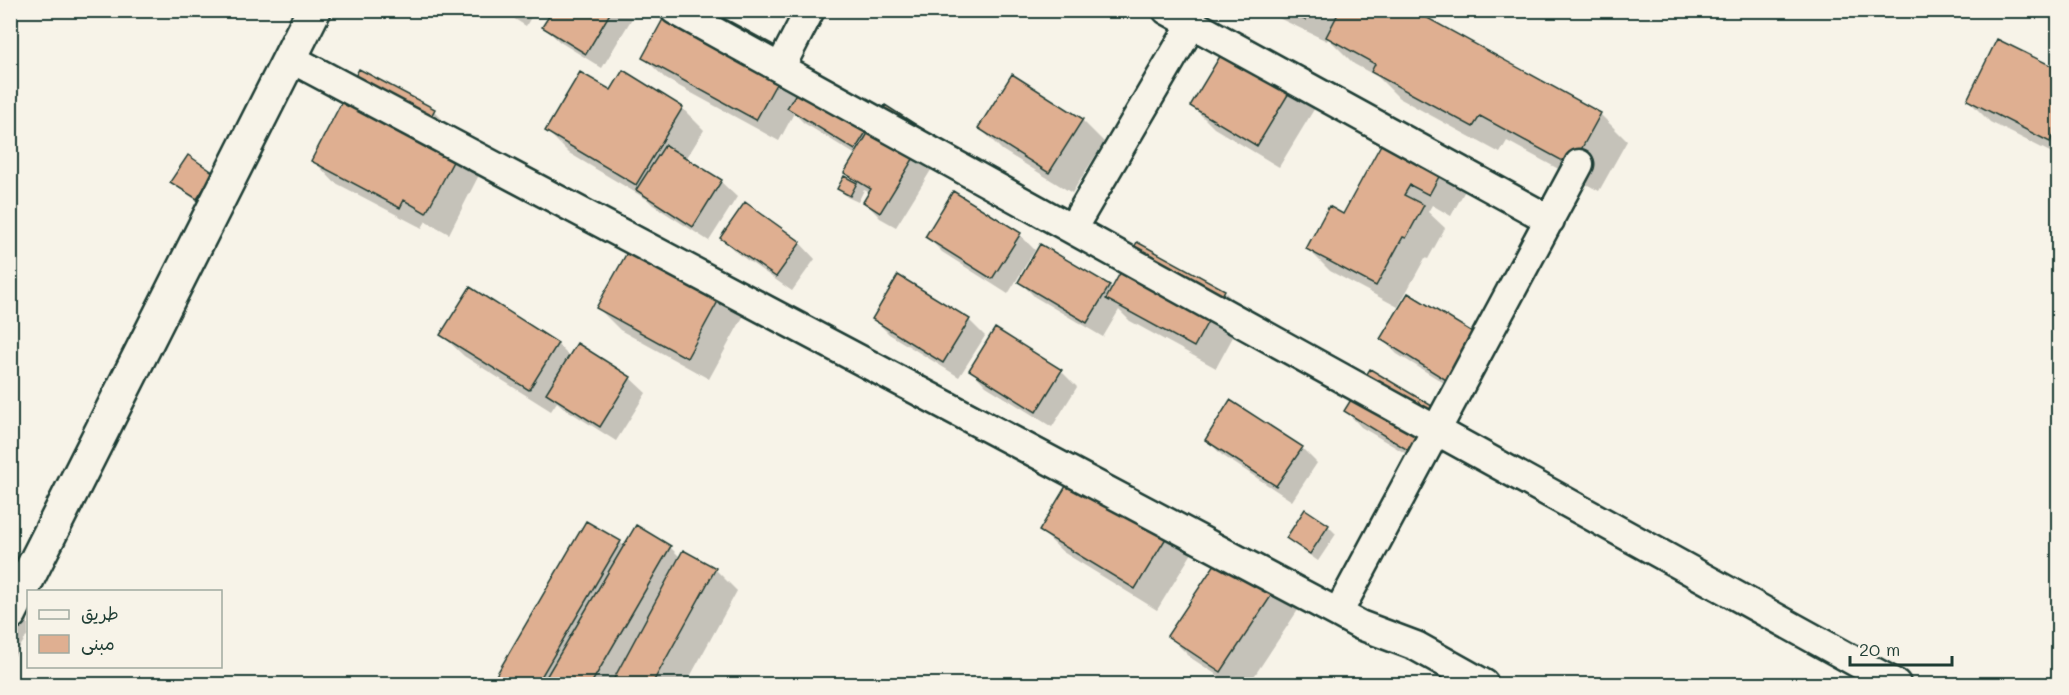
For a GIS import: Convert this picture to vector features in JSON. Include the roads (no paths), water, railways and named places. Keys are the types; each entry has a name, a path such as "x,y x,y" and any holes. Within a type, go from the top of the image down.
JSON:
{"main road":[{"path":"10,613 314,10"}],"street":[{"path":"675,10 1896,684"},
{"path":"780,68 810,10"},
{"path":"1167,10 1550,220"},
{"path":"1072,229 1192,24"},
{"path":"291,58 1338,613 1416,646 1484,684"},
{"path":"1338,613 1579,164"}]}
